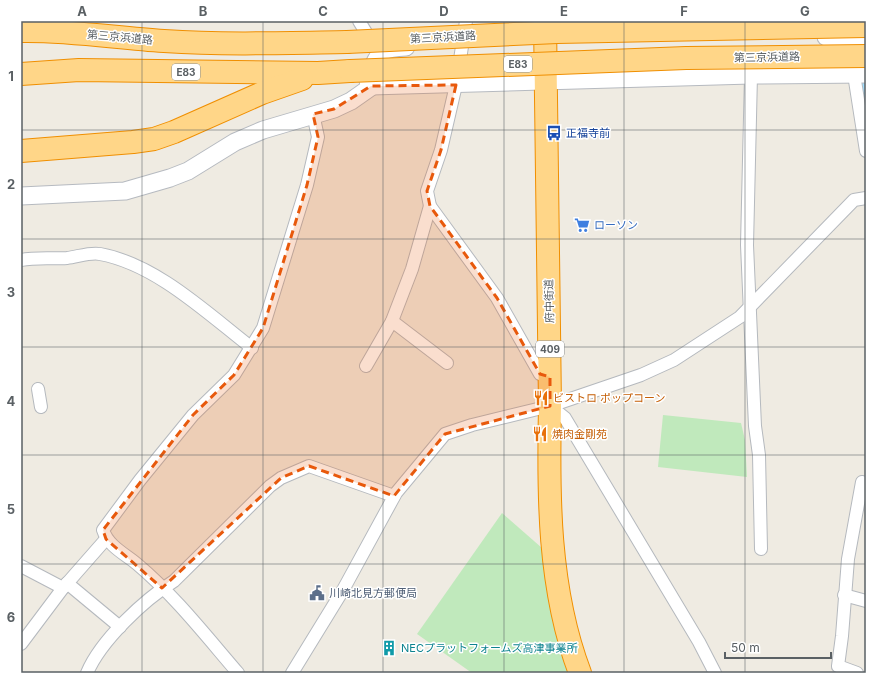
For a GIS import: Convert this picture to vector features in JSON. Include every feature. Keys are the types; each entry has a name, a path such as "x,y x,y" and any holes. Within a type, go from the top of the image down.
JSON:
{"highway":[{"name":"府中街道","path":"545,21 550,377 548,466 554,559 567,627 580,673"},
{"name":"第三京浜道路","path":"21,30 116,36 164,41 250,43 347,42 557,32 859,40"},
{"name":"第三京浜道路","path":"21,74 79,70 318,74 350,71 686,58 859,40"},
{"path":"21,151 154,139 180,130 262,93 318,74"}],"street":[{"path":"359,21 380,54"},
{"path":"466,21 456,85 441,150 427,192 430,206 497,298 540,374 550,377"},
{"path":"21,196 125,191 176,176 188,171 242,139 262,130 334,109 351,100 405,63 461,54 692,37 859,40 866,151"},
{"path":"368,88 375,59 388,48 461,54"},
{"path":"368,88 751,74 860,74"},
{"path":"751,74 747,245 751,306 755,426 759,455 761,549"},
{"path":"238,673 162,588 138,565 106,539 103,530 192,414 234,375 263,328 307,185 318,138 313,114"},
{"path":"292,673 340,596 394,496 412,472 445,434 472,425 550,406 641,375 674,360 740,317 854,200 866,198"},
{"path":"366,366 392,321 412,269 430,206"},
{"path":"21,260 68,258 98,253 111,257 153,274 170,284 252,348"},
{"path":"392,321 447,363"},
{"path":"38,389 41,406"},
{"path":"550,406 565,418 699,642 715,673"},
{"path":"87,673 120,627 162,588 174,581 270,486 281,478 309,466 394,496"},
{"path":"857,673 838,666 848,559 862,482 866,483"},
{"path":"21,644 33,625 65,585 106,539"},
{"path":"21,566 65,585 120,627"},
{"path":"844,595 866,601"}],"highlighted area":[{"path":"456,85 441,150 427,191 430,206 497,298 540,374 550,377 550,406 445,434 394,496 309,466 281,478 162,588 106,539 103,530 193,415 234,375 263,328 307,185 318,137 313,114 334,109 371,86"}],"green space":[{"path":"663,415 741,423 745,440 747,477 658,467"},
{"path":"502,513 542,548 570,673 472,673 417,634"}],"place":[{"name":"正福寺前","path":"554,133"},
{"name":"ローソン","path":"582,225"},
{"name":"ビストロ ポップコーン","path":"541,398"},
{"name":"焼肉金剛苑","path":"540,434"},
{"name":"川崎北見方郵便局","path":"317,593"},
{"name":"NECプラットフォームズ高津事業所","path":"389,648"}]}
